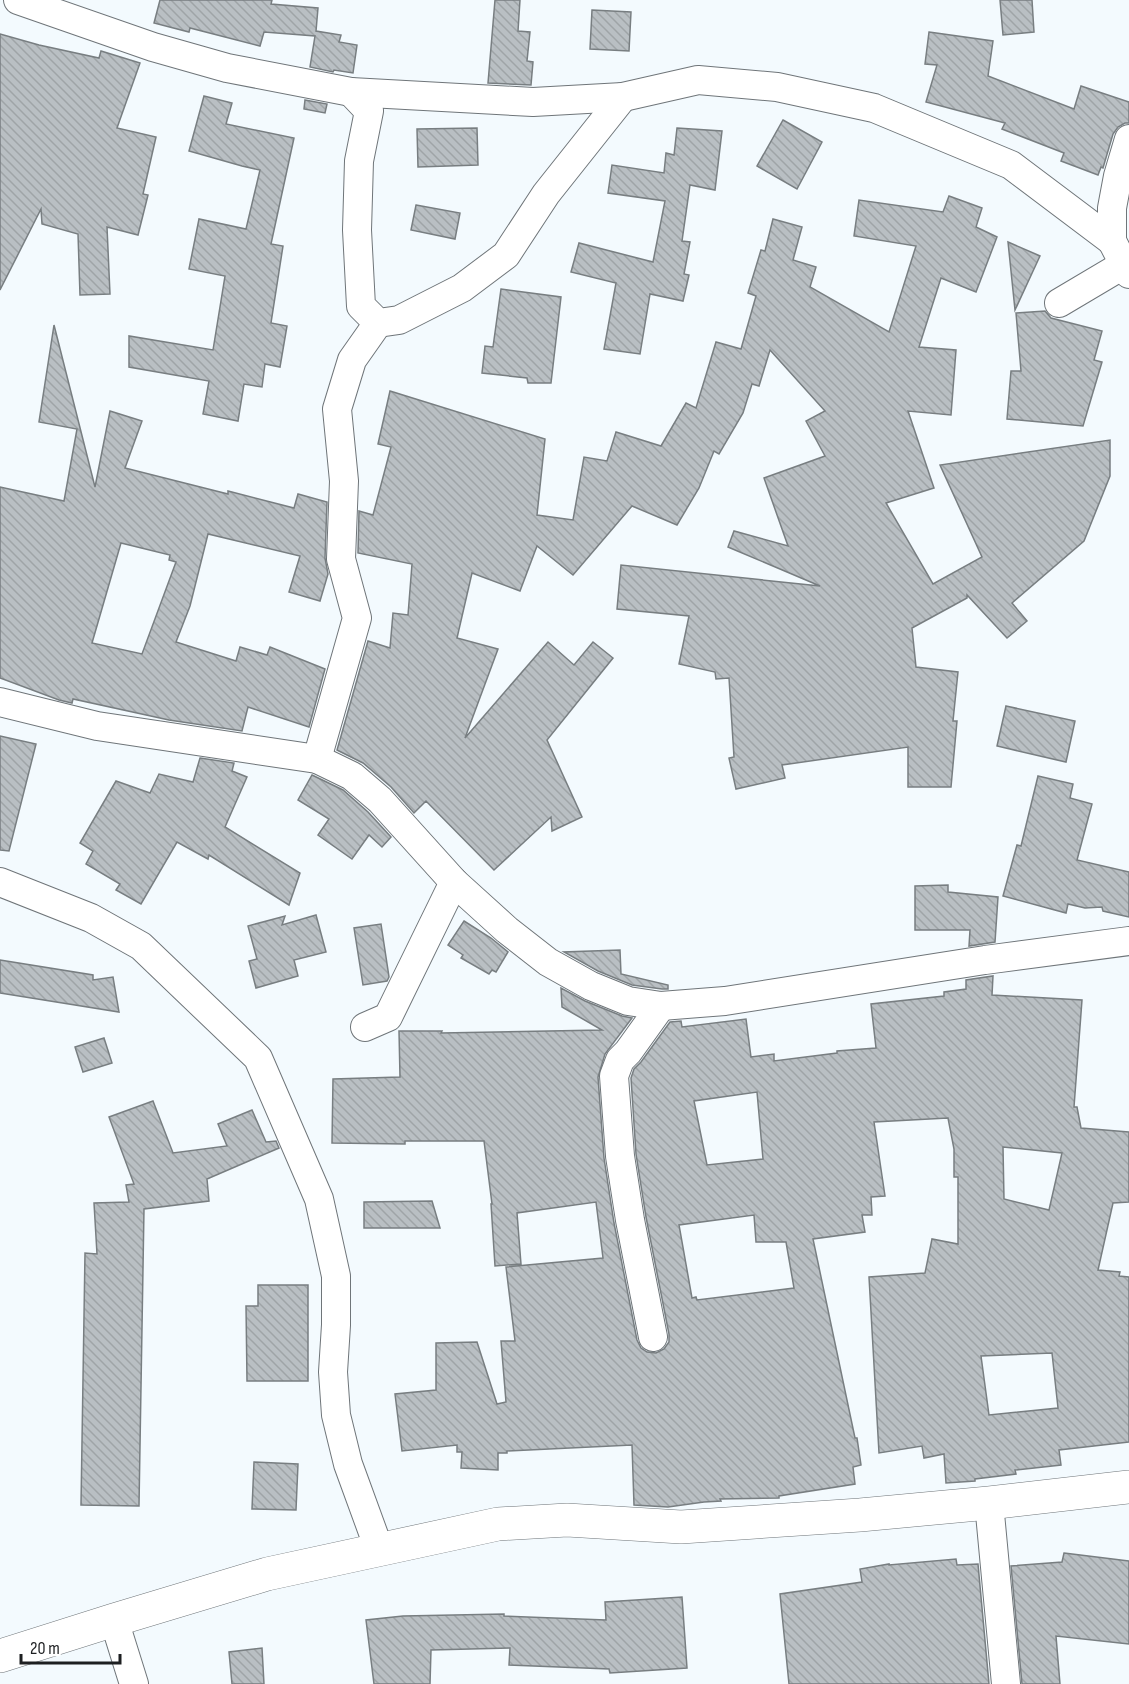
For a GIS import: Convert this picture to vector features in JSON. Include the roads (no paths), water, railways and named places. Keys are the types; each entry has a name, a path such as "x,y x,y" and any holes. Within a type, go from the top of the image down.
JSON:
{"street":[{"path":"18,0 153,47 227,69 351,92 533,102 623,97 698,80 777,87 874,108 1011,165 1121,260"},
{"path":"351,92 369,111 359,161 358,240 361,306 378,323"},
{"path":"317,759 357,618 341,559 344,481 338,410 352,360 378,323 399,320 462,288 506,255 546,194 623,97"},
{"path":"1121,260 1112,208 1118,176 1129,139"},
{"path":"1059,303 1121,260"},
{"path":"0,702 97,726 317,759 352,776 380,800 454,882 507,930 548,962 591,986 628,1001 661,1006 724,1000 985,960 1129,942"},
{"path":"0,882 91,918 141,946 258,1058 319,1199 336,1276 333,1372 336,1415 348,1464 379,1549"},
{"path":"365,1027 388,1017 454,882"},
{"path":"653,1337 620,1156 614,1076 620,1060 661,1006"},
{"path":"0,1656 267,1574 498,1524 567,1520 681,1527 860,1515 1129,1487"},
{"path":"989,1503 1006,1684"},
{"path":"114,1620 134,1684"}]}
